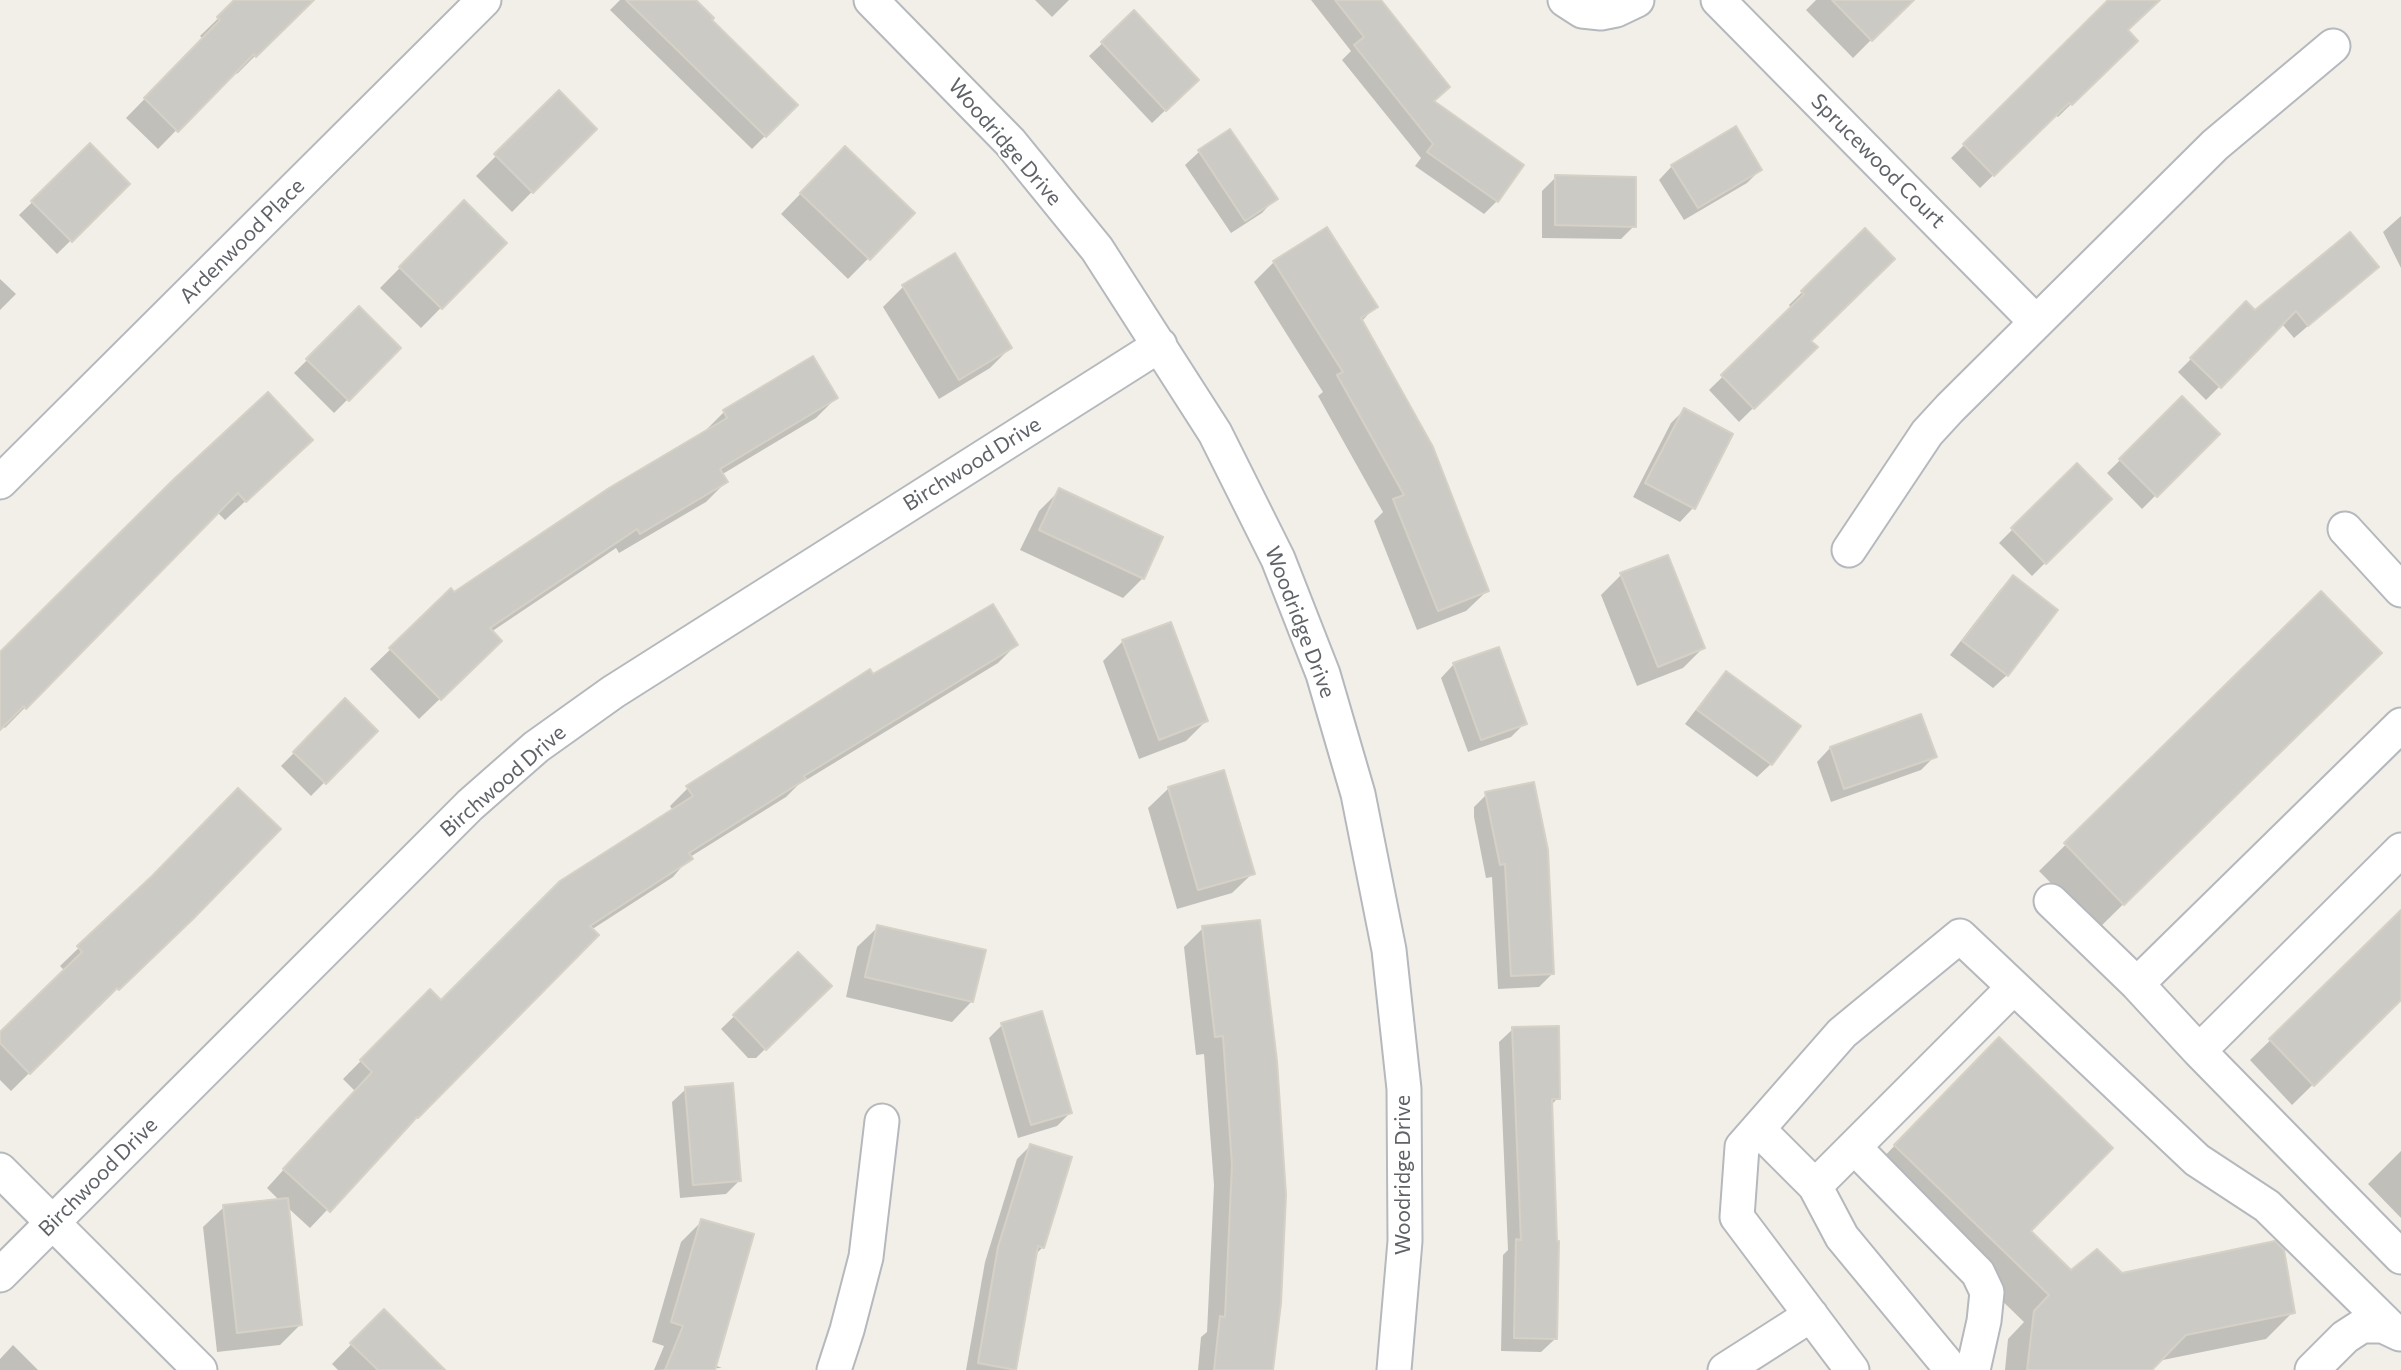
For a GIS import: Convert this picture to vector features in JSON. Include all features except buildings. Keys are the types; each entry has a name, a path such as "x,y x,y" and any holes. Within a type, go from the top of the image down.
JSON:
{"street":[{"name":"Ardenwood Place","path":"0,482 484,0"},
{"name":"Woodridge Drive","path":"872,0 1010,142 1097,249 1215,433 1278,559 1323,674 1357,794 1390,950 1404,1089 1405,1241 1394,1370"},
{"path":"1565,0 1582,11 1601,13 1616,10 1637,0"},
{"name":"Sprucewood Court","path":"1718,0 2036,322"},
{"path":"1849,550 1927,433 2215,145 2333,46"},
{"name":"Birchwood Drive","path":"0,1275 470,805 536,747 613,692 1160,345"},
{"path":"2345,529 2401,590"},
{"path":"2137,984 2401,725"},
{"path":"2199,1051 2401,850"},
{"path":"2051,901 2137,984 2401,1257"},
{"path":"1852,1370 1737,1217 1742,1147 1842,1033 1960,936 2197,1160 2267,1206 2398,1333"},
{"path":"1815,1186 2014,987"},
{"path":"834,1370 866,1257 882,1121"},
{"path":"1758,1129 1815,1186 1842,1237 1952,1370"},
{"path":"1854,1147 1978,1273 1987,1292 1984,1321 1973,1370"},
{"path":"0,1170 200,1370"},
{"path":"1725,1370 1811,1315"},
{"path":"2312,1370 2345,1336 2362,1326 2384,1326 2398,1333"}]}
